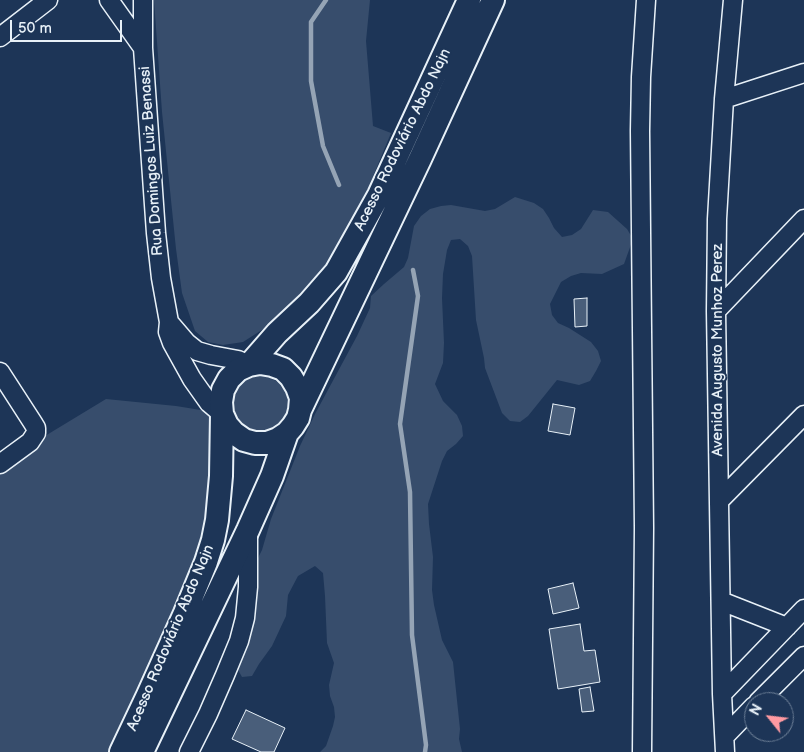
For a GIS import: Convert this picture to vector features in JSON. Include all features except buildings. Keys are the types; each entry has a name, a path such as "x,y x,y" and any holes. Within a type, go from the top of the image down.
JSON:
{"main road":[{"name":"Acesso Rodoviário Abdo Najn","path":"121,752 185,614 213,540 221,476 221,402 223,390 229,379 238,370 249,365 336,272 379,196 469,0"},
{"name":"Acesso Rodoviário Abdo Najn","path":"142,752 248,530 272,476 287,433 298,418 300,410 420,159 493,0"},
{"path":"249,365 260,363 272,364 282,369 291,377 297,387 300,398 300,410"},
{"path":"222,414 227,425 244,440 255,443 267,443 287,433"}],"street":[{"path":"0,37 48,0"},
{"path":"109,0 143,48"},
{"name":"Rua Domingos Luiz Benassi","path":"143,0 143,48 157,242 169,322 168,332 192,379 209,403 222,414"},
{"path":"642,752 644,519 640,131 646,0"},
{"name":"Avenida Augusto Munhoz Perez","path":"725,744 722,694 716,311 717,219 724,99 733,0"},
{"path":"724,99 804,73"},
{"path":"716,311 804,219"},
{"path":"169,322 187,343 197,351 238,360 249,365"},
{"path":"0,372 36,428 36,433 30,442 0,464"},
{"path":"719,501 804,415"},
{"path":"189,752 225,675 239,640 245,618 248,587 248,530"},
{"path":"721,601 786,627"},
{"path":"722,694 804,609"},
{"path":"768,692 804,656"},
{"path":"725,744 744,719"}],"shaded area":[{"path":"154,0 370,0 366,41 373,126 391,133 369,186 330,264 279,319 243,342 223,345 208,342 195,331 182,293 162,112"},
{"path":"515,197 534,203 543,209 554,228 562,237 572,235 581,229 593,210 608,212 627,229 633,239 624,264 602,274 581,273 571,276 561,282 550,304 552,315 558,323 591,342 598,351 601,361 590,381 579,385 557,380 528,416 520,422 510,421 502,413 485,368 476,320 472,256 468,246 460,239 451,240 447,250 443,274 443,363 435,384 443,401 457,415 462,426 463,436 447,451 428,504 433,557 432,590 434,605 442,640 453,662 460,729 459,739 462,752 320,752 326,746 335,717 329,685 334,663 327,643 323,573 315,566 298,576 288,595 286,616 272,646 252,676 242,677 237,668 252,570 262,550 271,519 300,446 357,336 370,308 371,296 404,267 408,258 414,226 421,216 430,209 451,205 485,211 495,209"},
{"path":"260,376 271,378 280,384 286,393 288,404 286,415 280,424 271,430 260,432 249,430 240,424 234,415 232,404 234,393 240,384 249,378"},
{"path":"106,399 213,412 214,515 125,720 109,752 0,752 0,468 45,436"}],"waterway":[{"path":"326,0 311,22 311,81 323,146 339,185"},
{"path":"413,270 418,296 400,424 410,492 412,635 426,745 425,752"}]}
